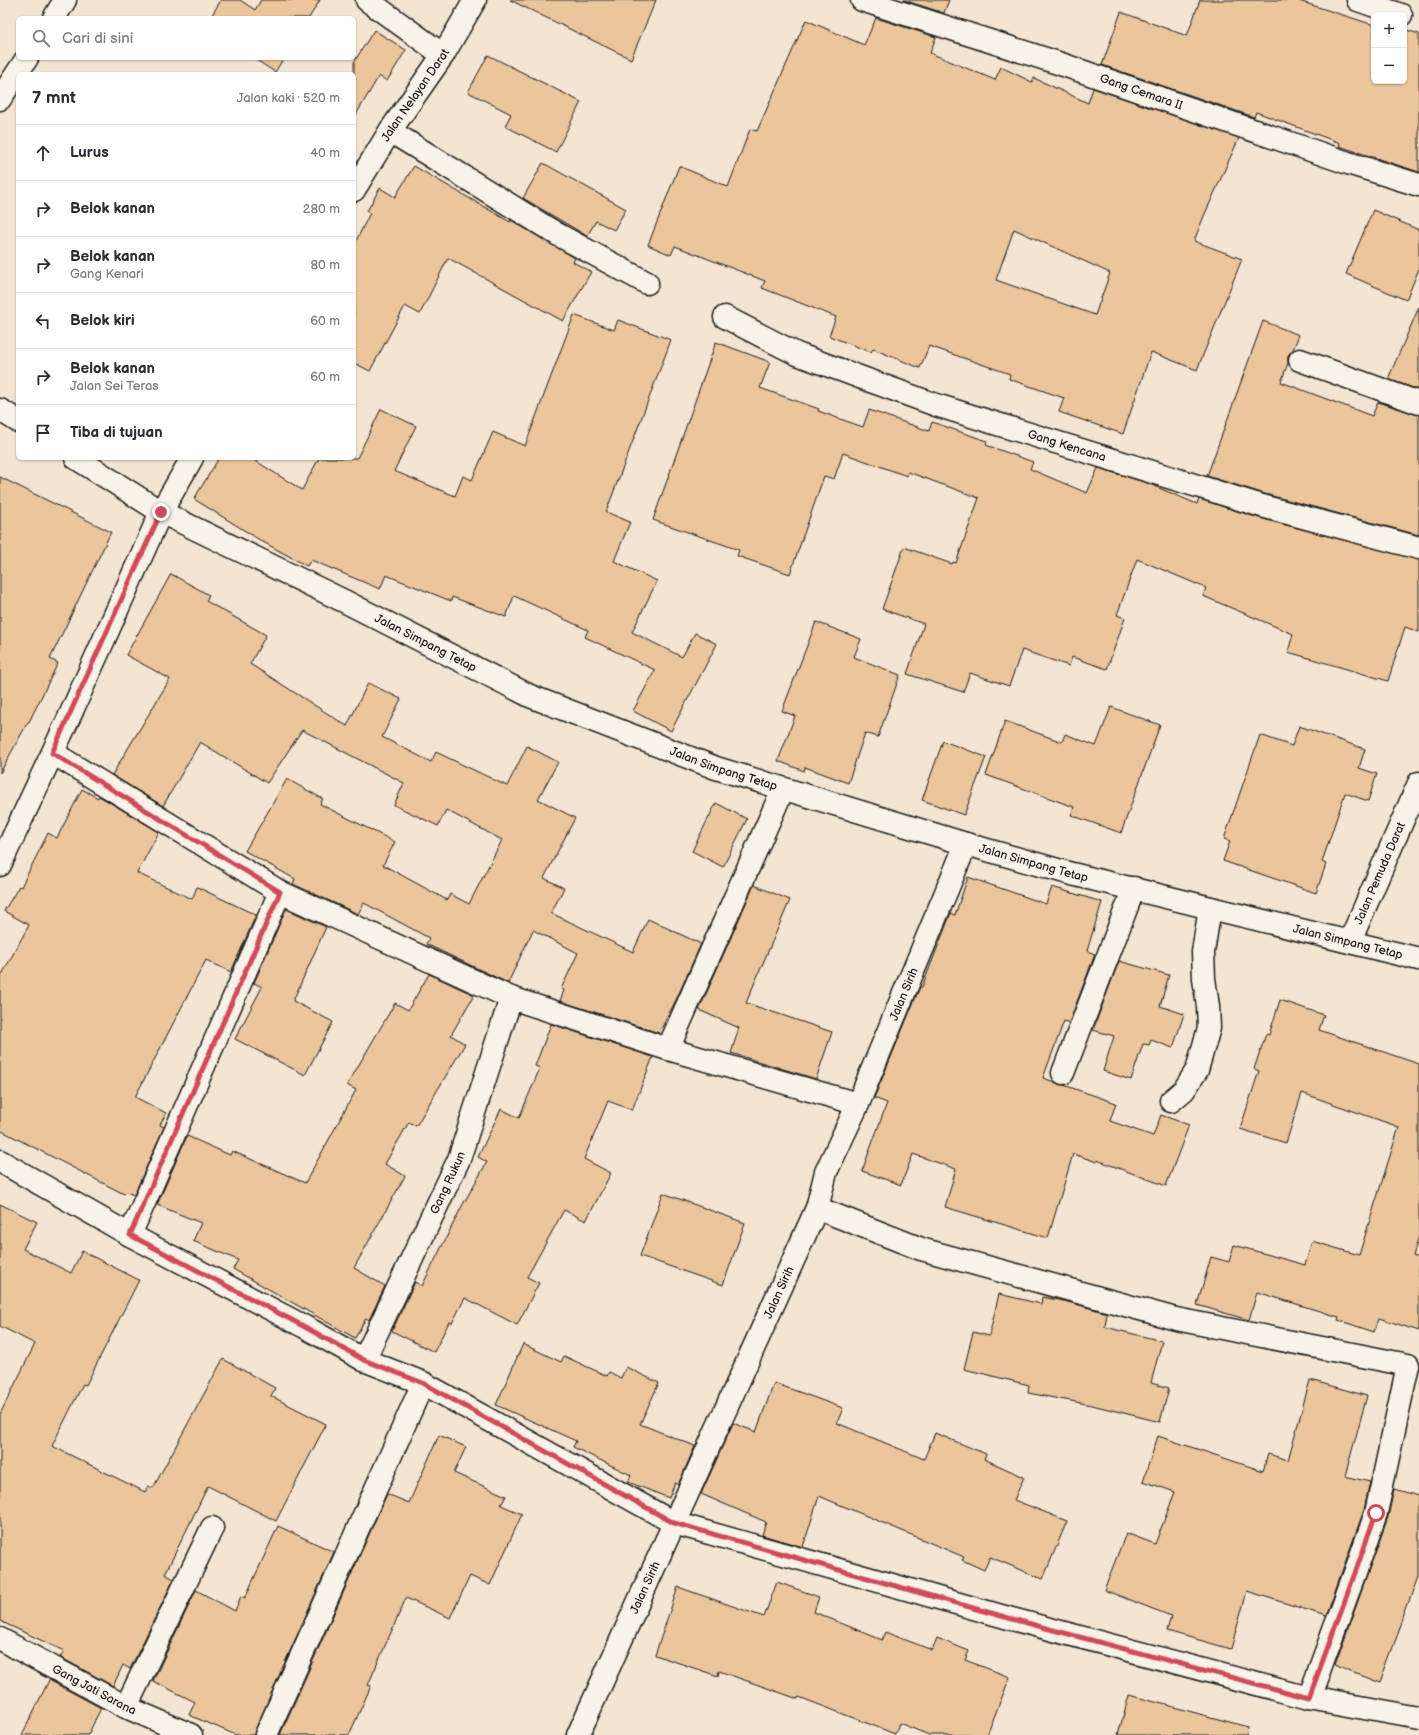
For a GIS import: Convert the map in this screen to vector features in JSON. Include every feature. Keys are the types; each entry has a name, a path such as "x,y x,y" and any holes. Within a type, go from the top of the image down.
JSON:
{"street":[{"path":"55,16 65,0"},
{"path":"367,0 443,55"},
{"name":"Jalan Nelayan Darat","path":"356,187 390,131 443,55 475,0"},
{"name":"Gang Cemara II","path":"862,0 1058,63 1348,163 1419,185"},
{"path":"1358,0 1392,12"},
{"path":"1407,17 1419,21"},
{"path":"18,72 26,60"},
{"path":"0,99 16,75"},
{"path":"390,131 557,234 647,282"},
{"name":"Gang Kencana","path":"725,317 797,354 936,406 1262,506 1419,548"},
{"path":"1300,360 1419,403"},
{"path":"0,410 16,420"},
{"name":"Jalan Simpang Tetap","path":"79,460 161,512 346,602 530,696 716,768 966,844 1072,874 1419,959"},
{"path":"0,865 6,838 52,753 161,512 191,460"},
{"path":"52,753 280,892 511,998 668,1050 858,1104"},
{"name":"Jalan Pemuda Darat","path":"1350,941 1419,783"},
{"path":"668,1050 782,789"},
{"name":"Jalan Sirih","path":"578,1735 817,1208 826,1172 858,1104 966,844"},
{"path":"1063,1073 1134,888"},
{"path":"130,1235 280,892"},
{"path":"1171,1102 1184,1090 1197,1070 1209,1028 1203,952 1210,908"},
{"name":"Gang Rukun","path":"364,1360 459,1159 511,998"},
{"path":"0,1161 130,1235 305,1327 364,1360 423,1383 674,1523 1005,1617 1309,1698 1419,1718"},
{"path":"817,1208 921,1249 1176,1319 1408,1365 1376,1513 1309,1698"},
{"path":"266,1735 423,1383"},
{"path":"126,1707 212,1528"},
{"name":"Gang Jati Sarana","path":"3,1648 126,1707 191,1735"}],"building":[{"path":"221,0 240,0 255,10 261,0 320,0 310,16 211,16"},
{"path":"510,0 656,0 631,59"},
{"path":"903,0 949,0 944,13"},
{"path":"1200,0 1296,0 1371,24 1371,84 1407,84 1407,30 1419,34 1419,172 1339,146 1340,143 1256,112 1254,117 1102,65 1121,12 1187,36"},
{"path":"876,18 936,37 930,53 995,80 1001,67 1032,82 1034,78 1088,103 1093,88 1239,138 1194,241 1242,259 1197,370 1151,352 1123,434 1059,412 1064,398 1009,379 1010,374 929,346 920,368 873,349 871,352 829,336 836,317 762,288 765,281 675,246 671,255 648,245 679,166 728,187 750,129 757,131 806,20 864,45","holes":["1014,229 1110,273 1095,315 996,280"]},
{"path":"374,30 406,50 387,81 379,76 356,115 356,72 354,72 354,62"},
{"path":"488,55 581,102 556,152 505,126 511,114 468,92"},
{"path":"256,60 283,60 275,72"},
{"path":"543,163 626,209 614,230 596,221 587,236 523,198"},
{"path":"414,166 510,222 511,220 575,258 573,262 591,272 563,321 448,258 420,314 405,306 370,371 356,364 356,241 370,213 367,211 380,188 395,197"},
{"path":"1373,210 1419,230 1419,269 1406,300 1346,274"},
{"path":"1419,307 1419,390 1388,379"},
{"path":"574,315 614,330 618,320 671,340 606,512 630,522 614,561 657,581 632,632 682,657 695,633 717,644 671,731 633,711 655,670 585,637 588,630 514,596 506,617 452,597 451,601 386,575 380,589 311,560 307,566 263,542 194,499 218,460 254,460 302,490 318,460 356,460 381,409 416,426 394,471 455,496 463,476 472,480 493,432 525,446"},
{"path":"1263,321 1299,335 1293,350 1288,355 1288,363 1281,382 1372,416 1378,402 1419,415 1419,535 1265,494 1207,476"},
{"path":"716,342 770,362 760,388 819,409 818,411 863,427 869,410 929,431 932,422 987,441 986,445 1033,462 1030,469 1087,493 1098,468 1147,483 1197,504 1199,499 1259,518 1419,560 1419,632 1405,627 1388,681 1288,652 1293,634 1203,596 1206,588 1137,559 1117,615 1125,618 1107,669 1072,657 1069,666 1022,650 1009,686 970,673 963,692 907,674 924,624 882,609 904,547 952,564 953,562 956,563 979,498 908,472 907,476 843,453 834,479 824,476 790,574 737,556 739,550 653,520"},
{"path":"0,477 111,532 50,659 58,663 29,722 0,773"},
{"path":"171,574 209,595 206,601 266,635 250,664 347,726 368,683 401,699 382,737 431,762 436,752 507,786 527,746 558,762 538,799 575,818 544,878 564,888 551,913 633,952 648,919 701,944 676,1000 659,1033 560,1001 564,990 561,989 578,953 533,930 508,983 426,944 429,938 364,903 358,914 293,884 295,879 245,851 287,779 323,799 320,804 395,842 383,865 447,900 450,894 469,904 502,840 446,810 438,826 394,805 404,783 302,730 267,783 200,742 163,806 112,775 170,679 126,655"},
{"path":"816,622 861,639 854,657 900,675 878,737 865,733 848,783 805,767 804,771 778,761 795,716 782,711"},
{"path":"1111,707 1160,725 1121,833 1071,815 1074,807 986,775 1005,721 1062,742 1065,734 1096,746"},
{"path":"1299,726 1365,749 1359,768 1377,774 1368,801 1345,793 1322,862 1326,864 1316,893 1223,861 1230,841 1224,839 1260,735 1292,746"},
{"path":"943,741 986,757 964,815 922,800"},
{"path":"82,789 98,798 99,796 159,832 137,873 192,899 197,887 256,915 231,972 206,960 135,1097 166,1113 160,1125 164,1127 134,1195 126,1192 124,1194 0,1130 0,978 29,925 4,911 19,886 21,887 48,833 57,838"},
{"path":"716,803 747,819 723,867 692,851"},
{"path":"968,877 1046,904 1052,887 1102,902 1087,951 1095,954 1069,1023 1064,1021 1043,1078 1116,1103 1110,1121 1153,1136 1161,1115 1189,1125 1166,1186 1097,1160 1097,1162 1073,1154 1048,1238 945,1207 956,1169 913,1154 901,1185 862,1171 887,1103 874,1098 920,987 922,987 951,913 955,915"},
{"path":"754,885 790,900 746,1003 832,1032 816,1079 731,1053 739,1028 699,1010"},
{"path":"286,909 326,927 293,1001 333,1022 305,1075 235,1039 262,987 254,983"},
{"path":"1119,961 1169,975 1160,1006 1184,1014 1173,1048 1151,1040 1149,1045 1143,1044 1131,1080 1103,1071 1114,1036 1093,1030"},
{"path":"429,974 474,995 451,1035 465,1044 416,1126 409,1122 385,1164 405,1176 354,1268 385,1286 369,1320 366,1318 355,1338 233,1269 238,1260 193,1241 201,1223 157,1205 187,1136 230,1155 232,1151 305,1183 356,1090 347,1085 395,1003 408,1010"},
{"path":"1280,1000 1324,1015 1319,1030 1419,1064 1419,1236 1413,1256 1419,1258 1419,1331 1379,1318 1374,1332 1338,1320 1339,1317 1257,1292 1249,1320 1197,1305 1211,1257 1229,1262 1234,1245 1305,1265 1312,1241 1359,1255 1399,1127 1302,1093 1286,1143 1240,1129 1259,1071 1254,1069 1266,1034 1269,1035"},
{"path":"551,1024 653,1057 632,1110 608,1101 584,1159 611,1173 586,1221 564,1210 527,1277 539,1283 517,1325 465,1298 452,1323 449,1322 434,1352 392,1331 415,1282 422,1286 462,1206 487,1162 478,1157 501,1109 519,1118 540,1068 535,1066"},
{"path":"663,1193 745,1223 723,1285 640,1256"},
{"path":"0,1204 37,1222 23,1249 71,1273 82,1251 139,1280 86,1385 83,1384 52,1446 145,1492 148,1486 153,1488 223,1359 275,1388 271,1396 326,1424 276,1521 208,1486 165,1574 174,1579 130,1669 123,1665 113,1686 60,1657 64,1651 0,1621 0,1414 35,1344 0,1326"},
{"path":"999,1294 1041,1304 1042,1297 1069,1302 1107,1313 1105,1327 1162,1341 1151,1383 1169,1388 1160,1422 1092,1405 1028,1393 1029,1385 964,1369 973,1332 989,1336"},
{"path":"523,1344 561,1362 564,1356 607,1376 609,1372 621,1378 626,1367 659,1383 640,1424 695,1446 678,1485 675,1483 669,1498 628,1482 631,1475 573,1447 576,1441 496,1405"},
{"path":"1310,1380 1367,1396 1345,1476 1370,1482 1364,1510 1326,1616 1247,1591 1231,1649 1167,1631 1171,1616 1104,1590 1126,1533 1155,1544 1175,1492 1143,1481 1158,1436 1263,1471 1268,1454 1288,1460"},
{"path":"774,1383 843,1408 837,1423 924,1459 935,1433 986,1454 984,1459 1024,1477 1014,1500 1067,1521 1043,1579 990,1557 984,1570 962,1560 964,1557 819,1496 803,1547 762,1535 766,1522 701,1494 733,1423 756,1432"},
{"path":"439,1435 466,1447 454,1473 506,1496 501,1505 522,1514 490,1585 470,1576 450,1618 406,1598 368,1685 371,1686 349,1735 280,1735 387,1494 409,1503"},
{"path":"1394,1489 1419,1496 1419,1577 1380,1682 1335,1665 1388,1517"},
{"path":"278,1526 334,1552 254,1735 236,1735 189,1715 195,1702 153,1681 196,1590 235,1611 241,1596 245,1598"},
{"path":"777,1582 819,1597 814,1612 882,1640 885,1632 932,1650 937,1638 969,1651 965,1660 1010,1677 987,1735 929,1735 899,1723 895,1734 799,1697 798,1699 719,1671 718,1676 655,1655 678,1587 764,1617"},
{"path":"49,1680 101,1708 88,1735 22,1735"},
{"path":"1129,1695 1248,1727 1247,1735 1118,1735"}],"route":[{"path":"161,512 52,753 280,892 130,1235 305,1327 364,1360 423,1383 674,1523 1012,1619 1309,1698 1376,1513"}]}
